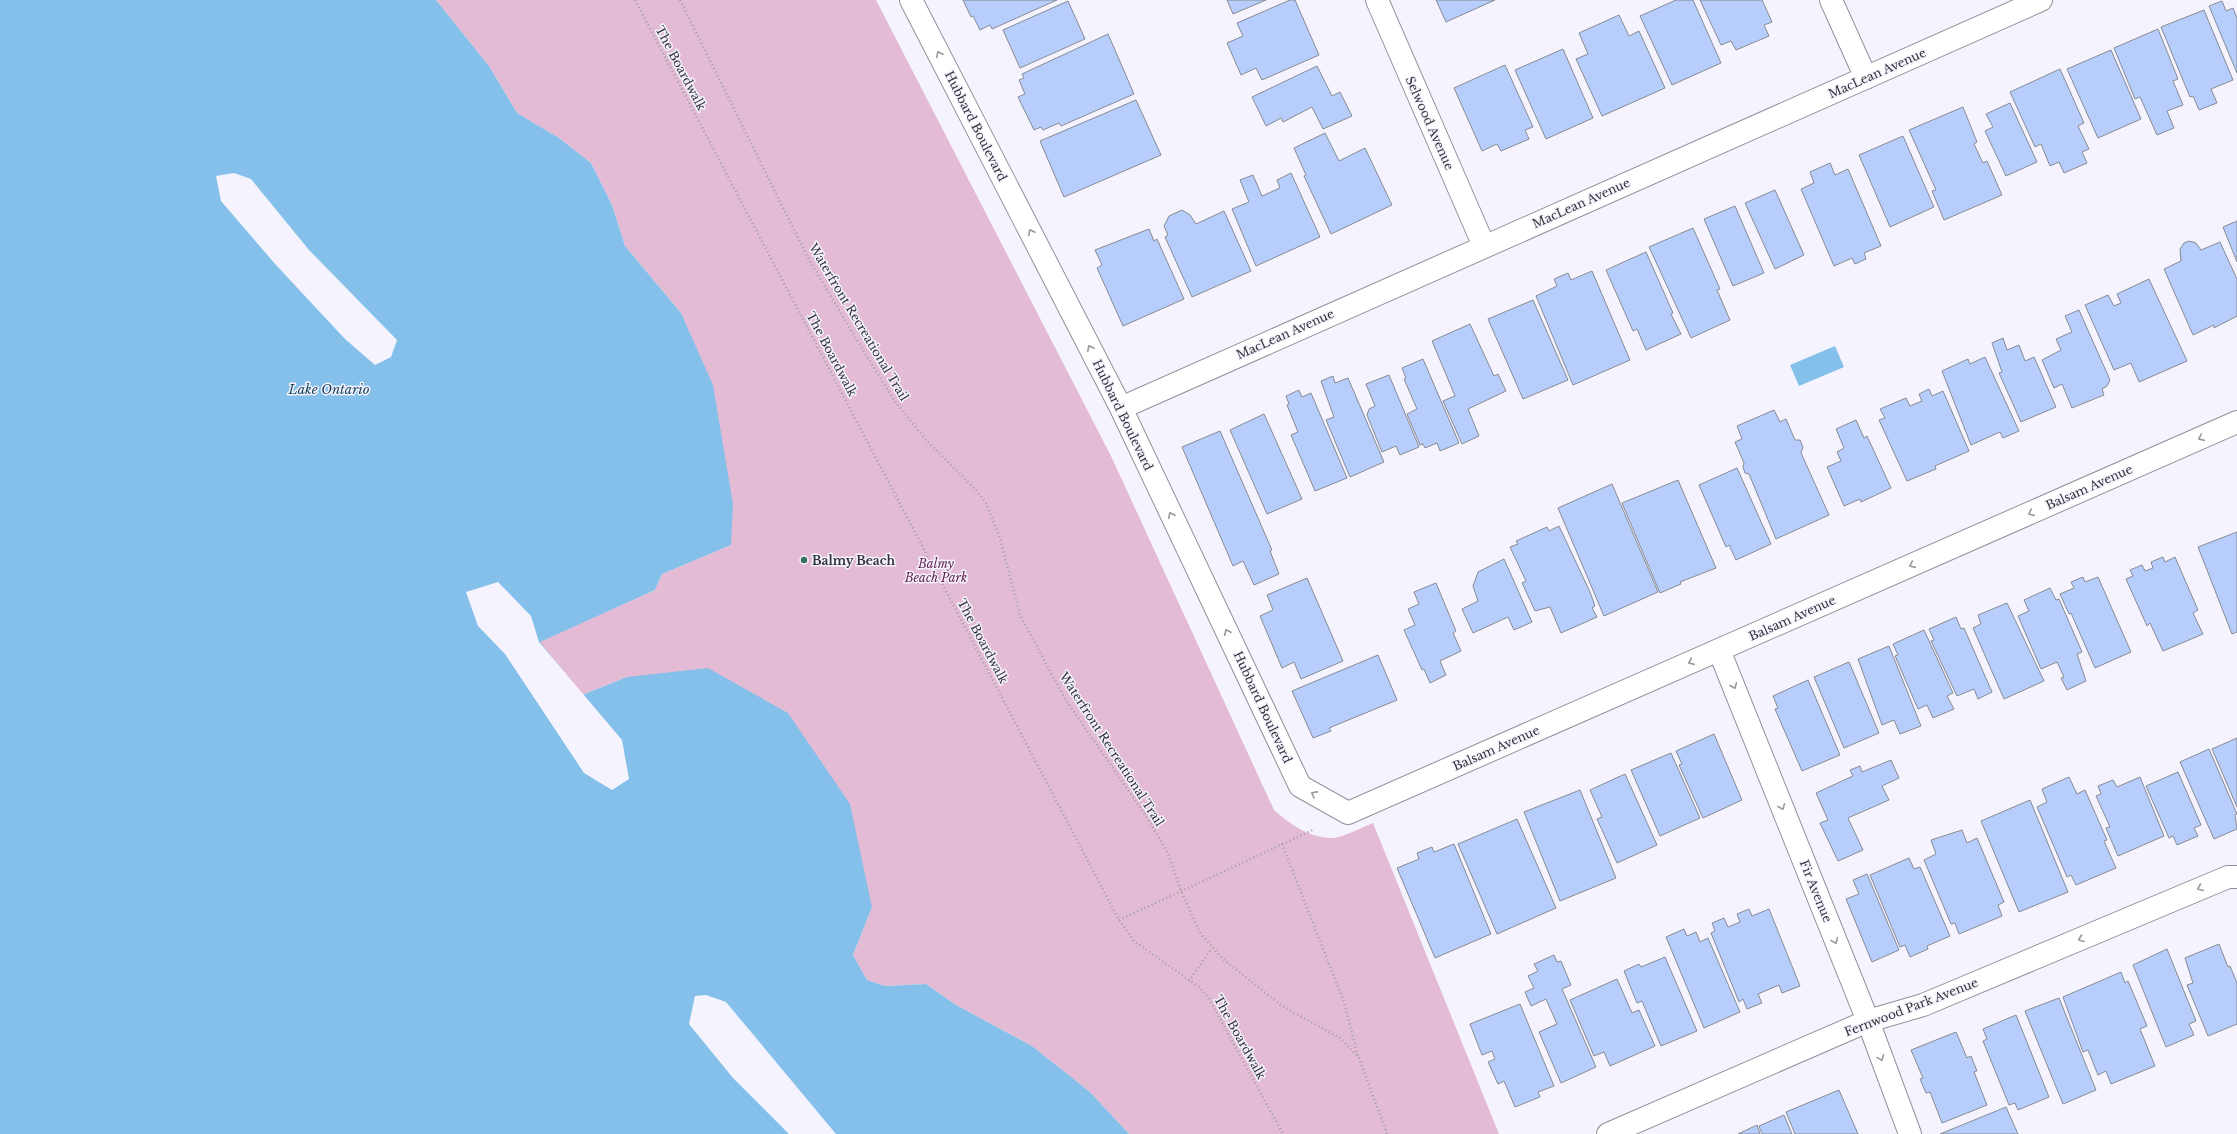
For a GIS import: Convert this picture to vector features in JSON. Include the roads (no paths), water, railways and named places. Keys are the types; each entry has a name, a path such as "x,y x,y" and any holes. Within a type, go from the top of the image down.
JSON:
{"street":[{"name":"Hubbard Boulevard","path":"911,0 1121,408 1300,786 1348,813"},
{"name":"Selwood Avenue","path":"1377,0 1484,246"},
{"path":"1831,0 1866,78"},
{"name":"MacLean Avenue","path":"1121,408 2041,0"},
{"name":"Balsam Avenue","path":"1348,813 2237,422"},
{"name":"Fir Avenue","path":"1719,650 1868,1021 1910,1134"},
{"name":"Fernwood Park Avenue","path":"1608,1134 1868,1021 1923,1005 2228,877 2237,877"}],"water":[{"name":"Lake Ontario","path":"0,0 436,0 489,66 517,113 559,138 591,163 612,205 625,246 681,313 713,385 733,504 731,545 662,574 655,590 540,642 582,695 627,677 708,668 788,713 850,804 872,907 853,955 867,980 885,986 926,984 956,1005 1032,1046 1090,1092 1129,1134 0,1134"},
{"path":"1835,346 1844,367 1799,386 1790,365"}],"place":[{"name":"Balmy Beach","path":"804,560"}],"park label":[{"name":"Balmy Beach Park","path":"936,570"}]}
